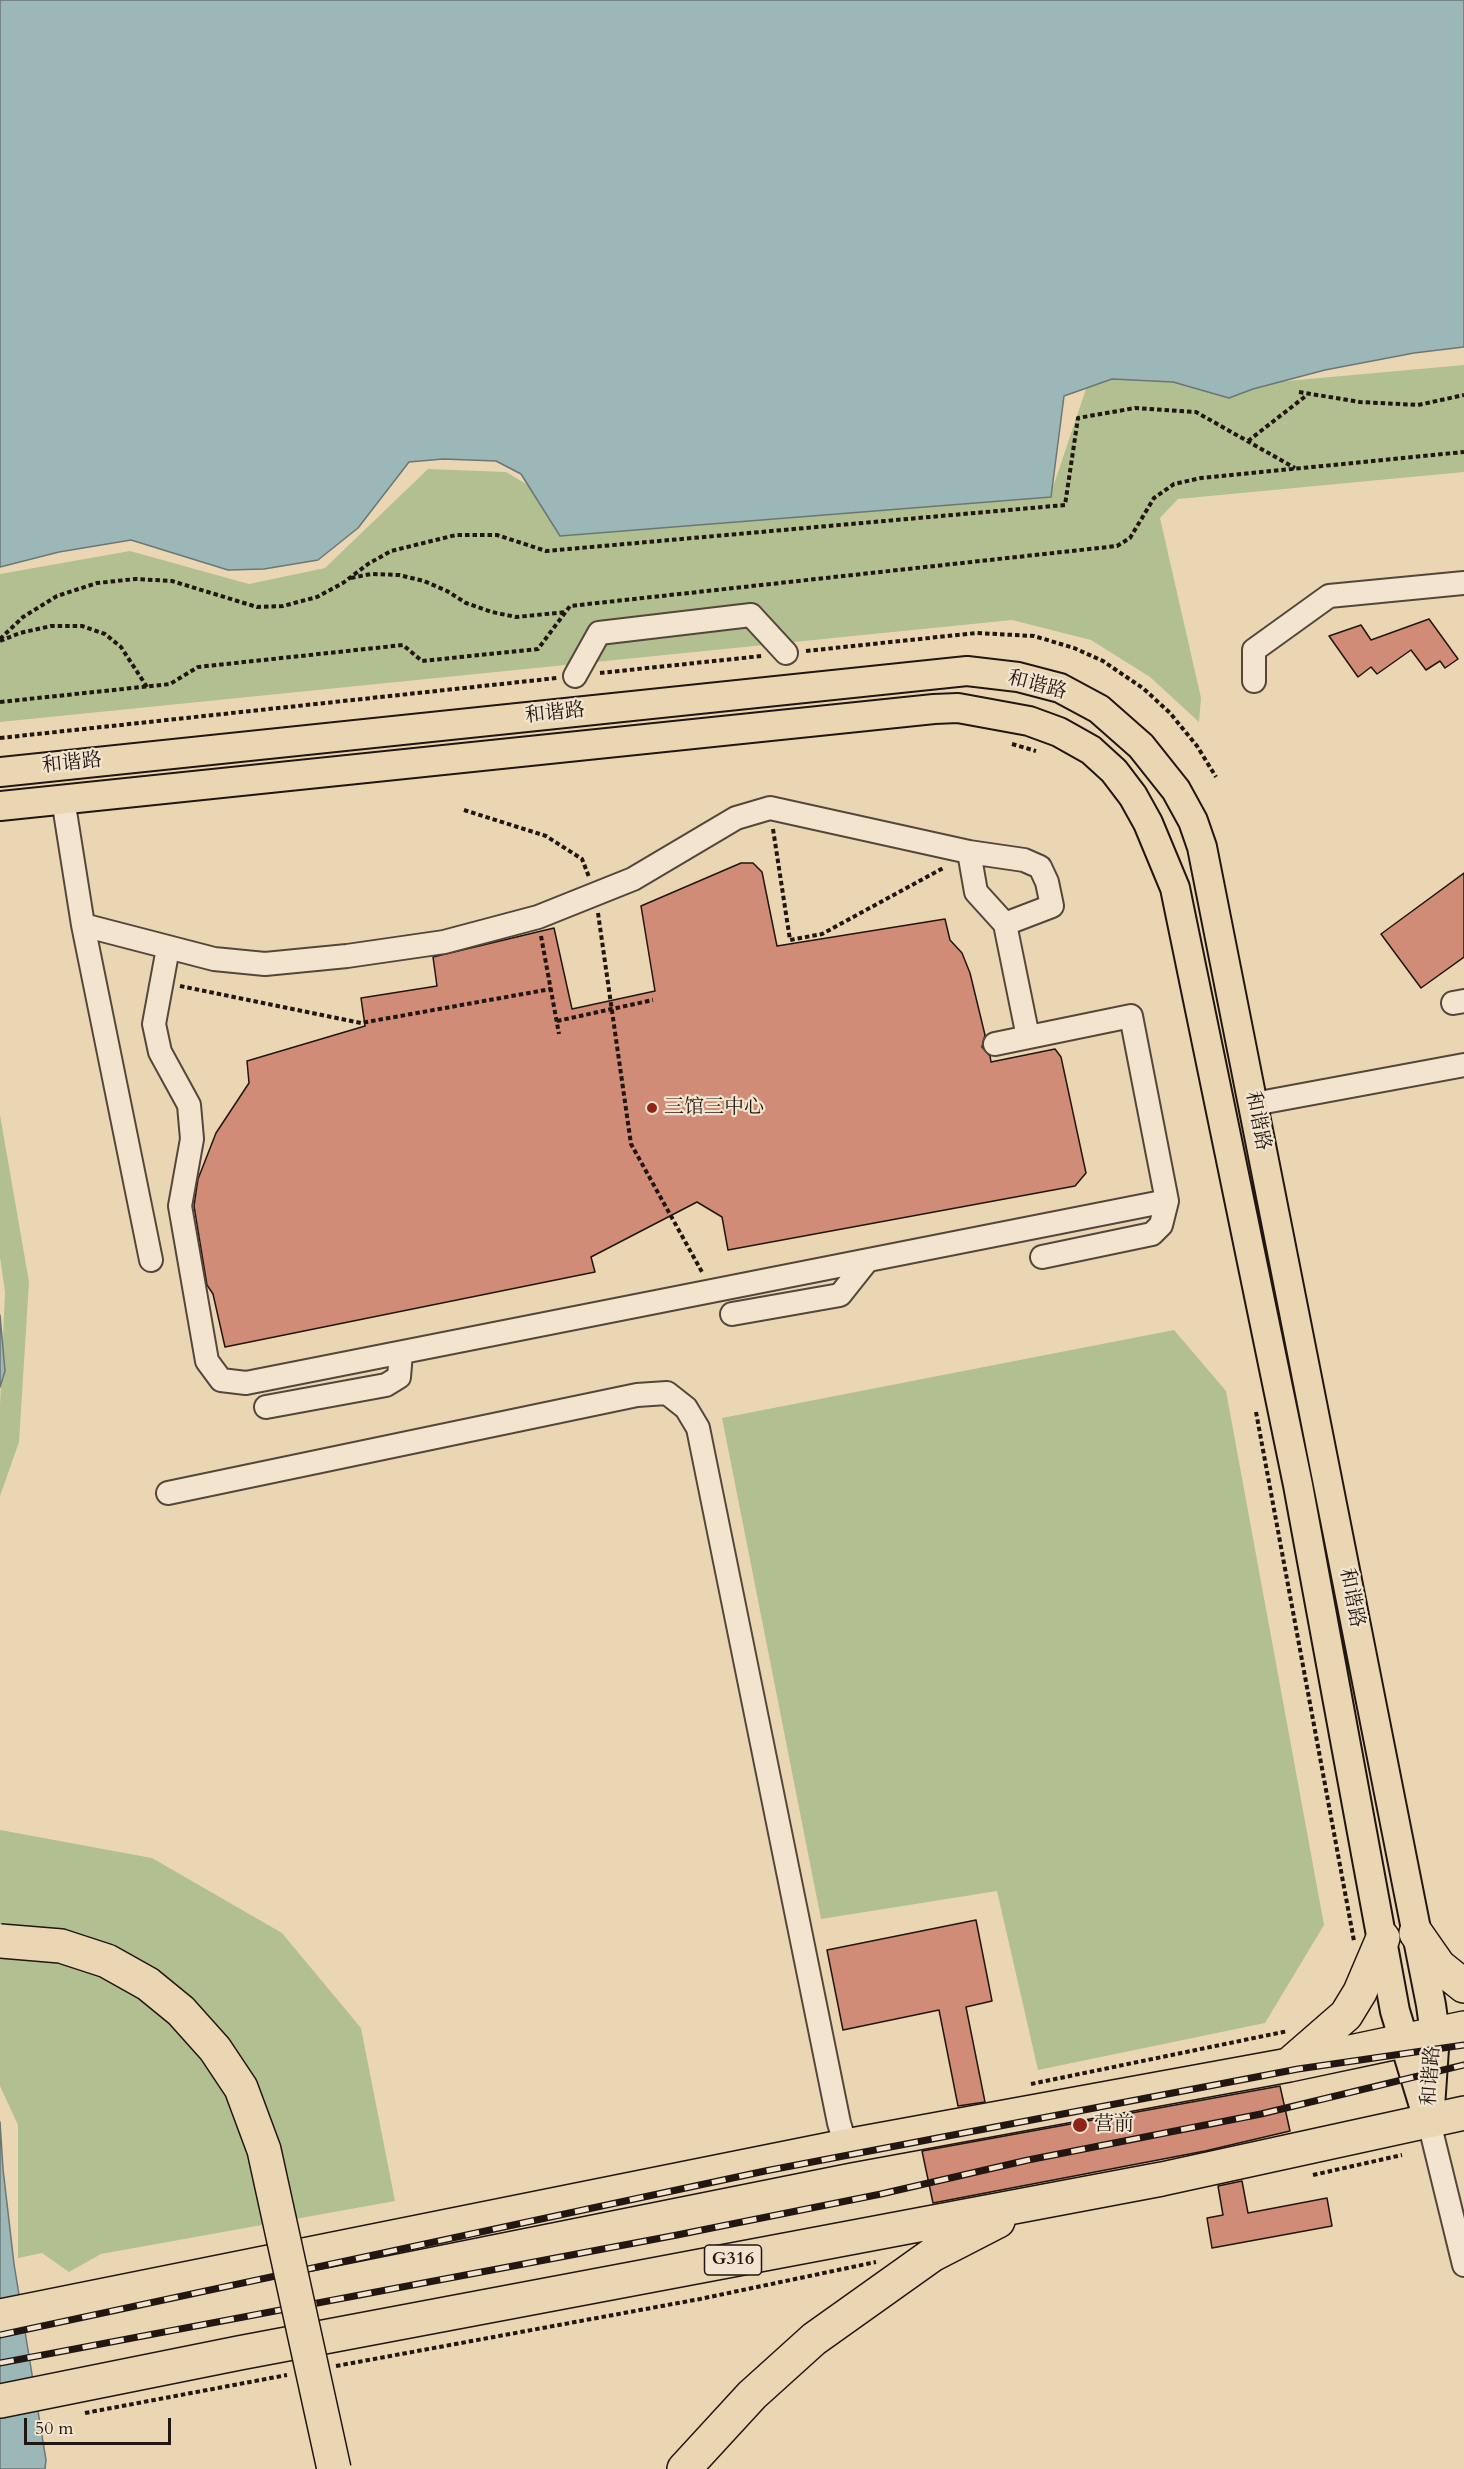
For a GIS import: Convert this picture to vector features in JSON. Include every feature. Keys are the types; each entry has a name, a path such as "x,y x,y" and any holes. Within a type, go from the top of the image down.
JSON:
{"highway":[{"path":"1416,1933 1439,1966 1464,1986"},
{"path":"1289,2065 1346,2015 1360,1992 1383,1938"},
{"path":"0,1941 61,1946 107,1960 148,1984 188,2018 215,2049 241,2088 264,2150 334,2469"},
{"path":"0,1956 55,1959 105,1977 165,2015 205,2060 232,2111 254,2167 318,2469"},
{"path":"0,2316 846,2146 1289,2065 1449,2031"},
{"name":"G316","path":"0,2401 1162,2179 1432,2134 1464,2113"},
{"path":"684,2469 752,2395 814,2339 932,2254 1034,2203"}],"main road":[{"name":"和谐路","path":"0,772 967,671 1018,677 1060,688 1099,709 1141,746 1176,790 1193,821 1202,847 1416,1933 1449,2031 1432,2134"},
{"name":"和谐路","path":"0,806 958,708 1029,721 1059,732 1091,750 1114,771 1133,796 1148,823 1175,888 1298,1485 1395,2011 1432,2134"}],"street":[{"path":"1254,681 1254,650 1329,596 1464,582"},
{"path":"575,676 599,633 751,615 786,653"},
{"path":"63,799 83,925 151,1260"},
{"path":"83,925 214,958 265,964 347,956 444,942 538,917 633,879 736,818 770,808 969,852 1024,860 1040,867 1047,882 1052,906 1005,924"},
{"path":"969,852 976,892 1005,924 1028,1037"},
{"path":"168,948 154,1024 160,1052 189,1106 192,1139 180,1206 207,1361 221,1380 246,1383 1167,1201"},
{"path":"995,1044 1131,1016 1167,1201 1161,1225 1152,1234 1042,1257"},
{"path":"1254,1104 1464,1065"},
{"path":"732,1314 840,1295 867,1260"},
{"path":"266,1407 386,1385 399,1377 401,1353"},
{"path":"168,1493 637,1395 667,1393 686,1408 698,1428 839,2123 846,2146"},
{"path":"1432,2134 1464,2265"}],"path":[{"path":"1299,392 1360,402 1418,405 1464,395"},
{"path":"1248,441 1308,394"},
{"path":"0,640 23,617 57,596 97,583 136,579 172,581 257,607 283,606 316,597 391,551 456,535 497,535 546,551 1065,505 1078,418 1135,408 1196,412 1296,468"},
{"path":"0,702 170,684 198,666 403,645 422,661 538,649 570,606 1117,546 1131,538 1154,498 1174,484 1202,477 1464,452"},
{"path":"350,578 371,574 407,577 447,591 466,603 516,617 566,612"},
{"path":"0,640 51,626 82,626 105,634 121,647 147,687"},
{"path":"1006,742 1044,753"},
{"path":"770,808 790,940 822,934 939,871"},
{"path":"464,810 546,836 582,859 595,894 631,1144 712,1291"},
{"path":"540,928 560,1034"},
{"path":"162,982 361,1023 551,989"},
{"path":"557,1021 653,1000"},
{"path":"1255,1406 1354,1943 1353,1951"},
{"path":"1025,2085 1292,2030"},
{"path":"1304,2176 1362,2165 1432,2134"},
{"path":"327,2368 700,2299 887,2260"},
{"path":"82,2413 292,2374"}],"green space":[{"path":"1464,365 1464,472 1178,499 1160,518 1201,698 1199,722 1150,677 1091,640 1012,620 0,722 0,574 130,551 249,584 325,568 428,469 506,472 587,520 1052,490 1090,377 1242,385"},
{"path":"0,1115 29,1282 19,1442 0,1496 0,1406 5,1292 0,1257"},
{"path":"1174,1330 1226,1391 1324,1925 1265,2023 1038,2070 997,1891 821,1919 722,1418"},
{"path":"0,1830 152,1858 282,1933 361,2028 395,2201 101,2254 69,2272 42,2253 18,2258 18,2125 0,2086"}],"water":[{"path":"0,0 1464,0 1464,347 1414,353 1325,370 1253,389 1229,398 1173,382 1112,379 1064,396 1051,497 560,536 521,474 496,461 443,459 409,462 358,528 318,560 264,569 228,570 131,540 59,552 0,567"},
{"path":"0,1315 5,1371 0,1387"},
{"path":"0,2122 14,2264 46,2460 45,2469 0,2469"}],"building":[{"path":"1429,619 1458,659 1445,668 1440,661 1426,670 1411,650 1377,674 1371,667 1358,677 1329,636 1361,625 1371,640"},
{"name":"三馆三中心","path":"741,863 753,863 762,872 777,946 945,919 950,940 962,953 970,973 985,1035 982,1047 990,1056 991,1062 1055,1049 1061,1057 1086,1173 1075,1186 728,1250 722,1217 697,1202 591,1257 595,1272 225,1347 213,1294 207,1285 194,1206 198,1179 216,1133 249,1083 247,1061 365,1026 361,998 437,986 433,957 554,928 572,1009 655,991 641,906"},
{"path":"1464,873 1464,957 1421,988 1381,934"},
{"path":"976,1920 992,2001 966,2007 985,2102 958,2106 939,2010 843,2030 827,1950"},
{"path":"1280,2086 1290,2131 1205,2151 933,2203 922,2151"},
{"path":"1242,2181 1248,2213 1327,2198 1332,2226 1212,2248 1207,2218 1223,2215 1218,2186"}],"railway":[{"path":"0,2335 765,2171 1298,2069 1464,2045"},
{"path":"0,2363 677,2235 881,2194 1028,2160 1261,2114 1464,2065"}],"place":[{"name":"三馆三中心","path":"652,1108"},
{"name":"营前","path":"1080,2125"}]}
